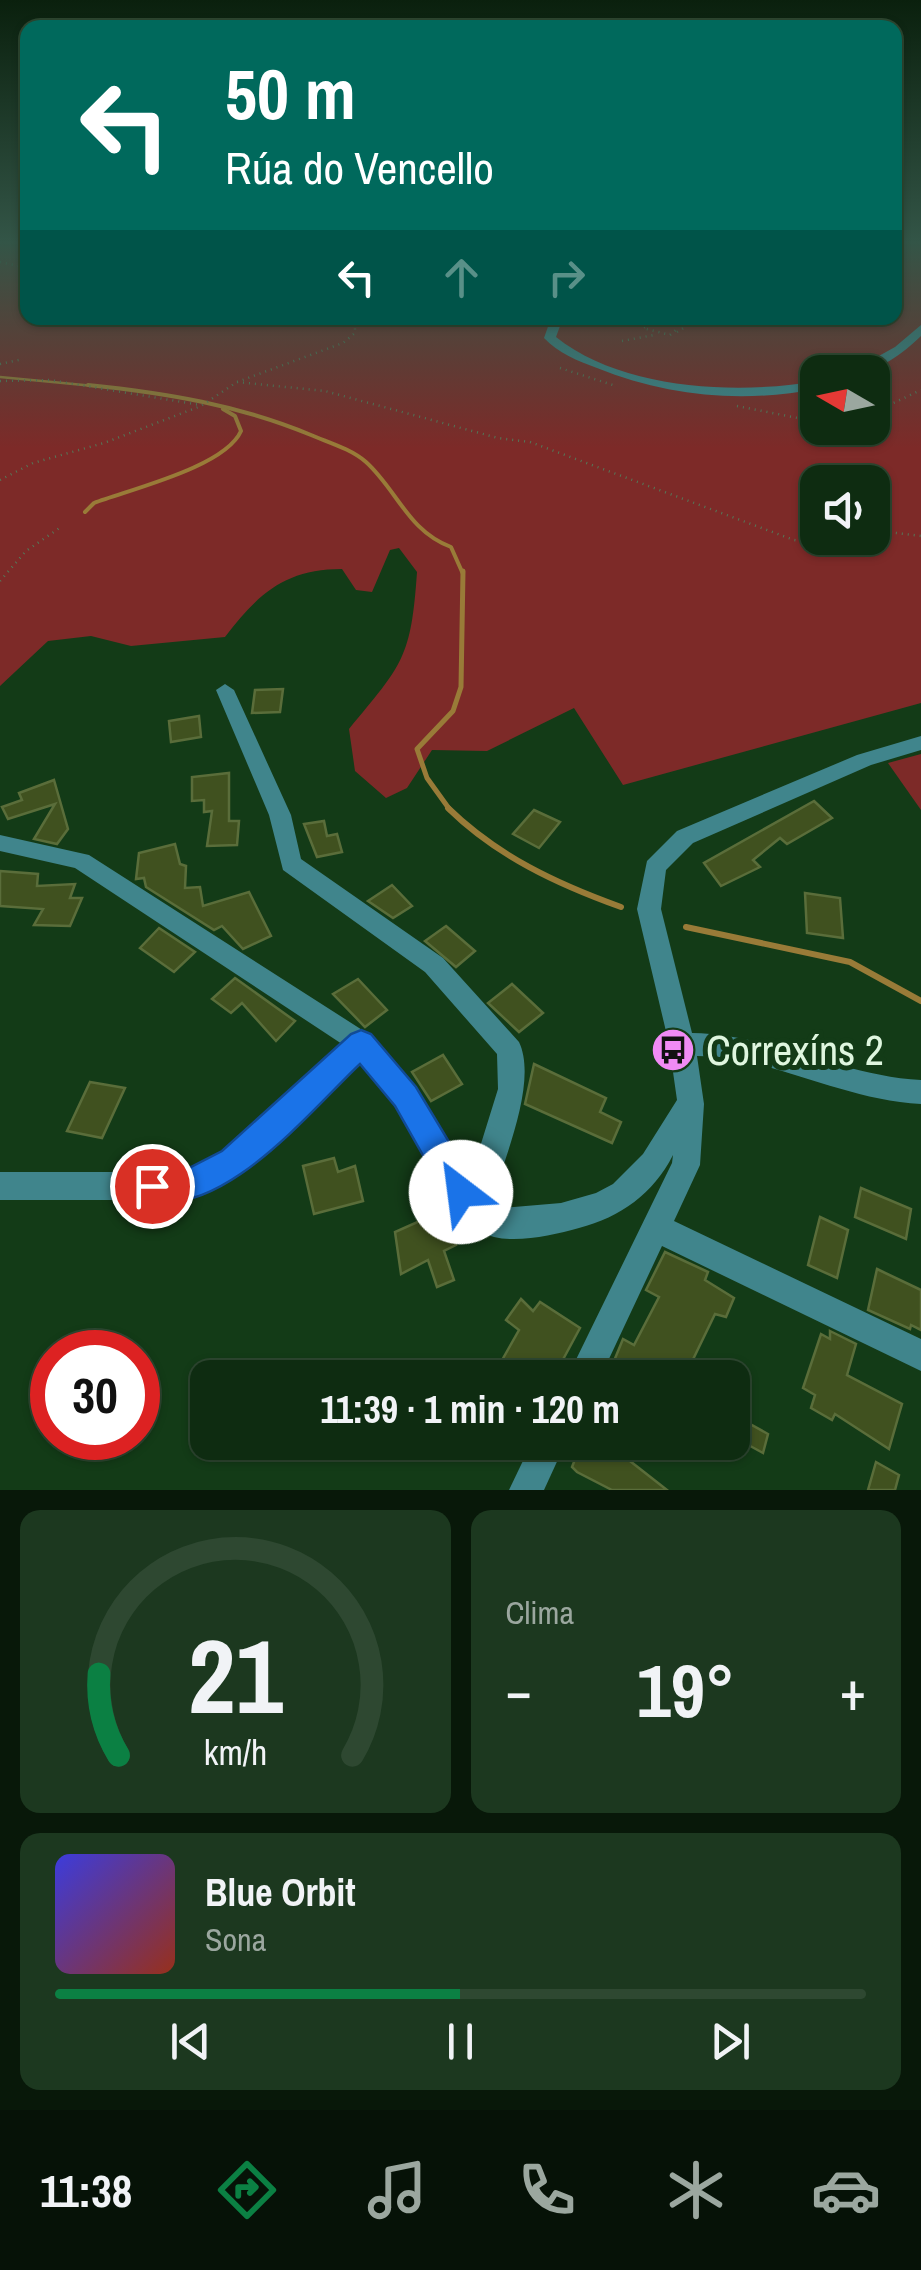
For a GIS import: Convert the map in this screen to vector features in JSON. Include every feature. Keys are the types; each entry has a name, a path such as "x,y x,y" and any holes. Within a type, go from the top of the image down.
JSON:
{"street":[{"path":"551,325 550,338 561,347 657,384 726,395 800,387"},
{"path":"889,355 921,329"},
{"path":"225,690 280,815 291,864 434,965 510,1050 511,1088 476,1205"},
{"path":"592,1360 686,1166 690,1104 682,1044 649,909 655,866 685,837 797,787 921,743"},
{"path":"0,844 81,860 361,1043 406,1096 461,1192 496,1224 540,1224 614,1202 652,1166 670,1124 690,1104"},
{"path":"0,1186 187,1186 234,1162 361,1043"},
{"path":"682,1044 723,1045 872,1089 921,1092"},
{"path":"658,1229 921,1355"},
{"path":"526,1490 541,1460"}],"path":[{"path":"0,480 33,464 104,443 202,406 237,382 343,343 355,333 355,325"},
{"path":"644,325 643,328 656,335"},
{"path":"674,325 675,332"},
{"path":"622,341 675,332 686,325"},
{"path":"0,364 23,359"},
{"path":"0,381 50,380 202,406"},
{"path":"237,382 325,391 498,438 530,442 800,541"},
{"path":"890,405 921,390"},
{"path":"0,581 26,551 60,527"},
{"path":"890,532 921,536"}],"shaded area":[{"path":"0,310 20,310 20,325 902,325 902,310 921,310 921,703 623,785 574,708 487,751 432,750 407,788 386,798 355,771 349,729 393,673 407,642 417,572 399,548 390,550 372,592 356,590 342,569 304,574 261,597 225,637 131,646 91,636 48,641 0,686"},
{"path":"921,754 921,810 888,763"}],"building":[{"path":"283,689 280,712 252,713 255,690"},
{"path":"199,716 201,737 171,742 169,721"},
{"path":"229,773 229,821 239,821 237,845 207,846 212,811 204,812 204,800 192,801 192,777"},
{"path":"54,780 68,829 57,844 34,839 55,804 8,819 2,807 22,800 19,793"},
{"path":"814,801 832,818 787,844 780,838 753,860 760,867 721,886 704,863"},
{"path":"534,810 560,822 539,848 513,834"},
{"path":"324,821 327,836 337,834 342,852 317,857 304,824"},
{"path":"175,844 180,864 186,866 185,888 200,887 203,906 249,892 271,936 243,949 222,926 214,930 146,887 144,878 136,879 139,853"},
{"path":"0,871 38,874 37,886 75,884 70,898 82,898 70,926 34,925 43,909 0,906"},
{"path":"392,885 412,906 393,918 368,901"},
{"path":"805,893 840,898 843,938 807,933"},
{"path":"446,926 475,951 456,967 425,941"},
{"path":"159,928 195,952 174,972 140,948"},
{"path":"235,978 295,1021 276,1041 242,1003 231,1013 212,999"},
{"path":"358,979 387,1010 365,1027 333,994"},
{"path":"512,984 543,1013 519,1032 488,1003"},
{"path":"443,1055 462,1084 431,1101 412,1072"},
{"path":"534,1064 606,1098 600,1112 621,1122 612,1143 525,1104"},
{"path":"90,1082 125,1088 102,1138 67,1131"},
{"path":"334,1158 338,1172 355,1166 363,1201 314,1214 303,1166"},
{"path":"861,1188 911,1209 906,1239 855,1217"},
{"path":"440,1212 456,1245 444,1251 454,1280 437,1287 428,1260 401,1274 395,1232"},
{"path":"820,1217 848,1230 837,1278 808,1265"},
{"path":"665,1252 708,1272 705,1280 734,1298 726,1317 715,1314 693,1360 614,1360 623,1339 634,1345 659,1297 646,1290"},
{"path":"877,1269 921,1290 921,1330 868,1310"},
{"path":"521,1299 533,1311 540,1302 580,1328 563,1360 502,1360 519,1330 506,1320"},
{"path":"830,1331 856,1344 847,1375 902,1404 889,1449 835,1414 832,1420 811,1408 815,1395 803,1388 821,1334 830,1339"},
{"path":"750,1424 768,1434 763,1453 750,1446"},
{"path":"575,1460 630,1460 667,1490 612,1490 572,1467"},
{"path":"876,1462 899,1475 895,1490 868,1490"}],"waterway":[{"path":"0,377 101,387"},
{"path":"88,385 101,387"},
{"path":"101,387 115,388"},
{"path":"101,387 229,408 347,450 377,473 424,531 451,547 463,574"},
{"path":"85,512 94,503 197,466 232,444 241,431 235,416 223,409"},
{"path":"450,809 427,778 417,749 453,711 461,687 463,574"},
{"path":"450,809 529,867 621,907"},
{"path":"686,927 850,962 921,1001"}],"place":[{"name":"Correxíns 2","path":"673,1050"}],"route":[{"path":"152,1186 187,1186 234,1162 361,1043 406,1096 461,1192"}]}
